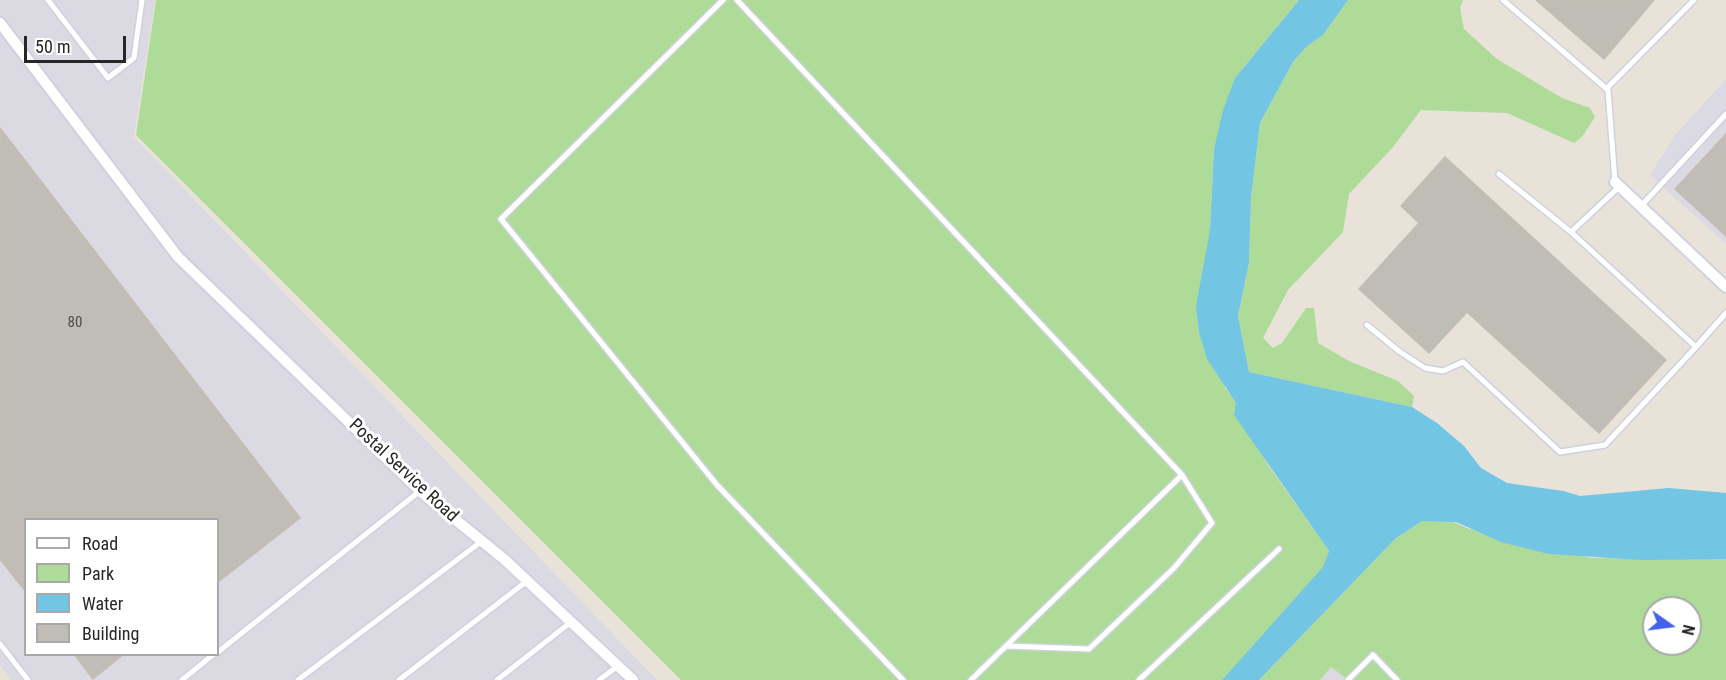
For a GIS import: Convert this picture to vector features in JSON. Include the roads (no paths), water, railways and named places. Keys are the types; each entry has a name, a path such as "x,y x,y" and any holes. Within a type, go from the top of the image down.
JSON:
{"street":[{"name":"Postal Service Road","path":"0,23 178,257 420,491 482,541 633,680"},
{"path":"1617,184 1726,287"}],"lane":[{"path":"48,0 108,78 134,58 142,0"},
{"path":"723,0 501,219 717,485 903,680"},
{"path":"737,0 1182,475 1212,523 1174,568 1089,649 1006,646"},
{"path":"1503,0 1607,88 1617,184 1572,232"},
{"path":"1607,88 1694,0"},
{"path":"1641,206 1726,114"},
{"path":"1499,174 1572,232 1696,347"},
{"path":"1367,325 1400,352 1425,368 1443,371 1463,362 1560,452 1605,445 1726,313"},
{"path":"971,680 1182,475"},
{"path":"219,651 420,491"},
{"path":"298,680 482,541"},
{"path":"1140,680 1278,549"},
{"path":"399,680 527,581"},
{"path":"497,680 571,622"},
{"path":"0,644 28,680"},
{"path":"1347,680 1373,655 1397,680"},
{"path":"182,680 212,656"},
{"path":"599,680 618,666"}],"water":[{"path":"1299,0 1348,0 1323,35 1307,46 1293,62 1260,123 1251,198 1249,263 1238,316 1249,372 1412,407 1437,423 1464,446 1481,468 1507,483 1563,491 1580,496 1669,488 1726,493 1726,559 1641,560 1549,554 1501,542 1456,522 1422,521 1395,539 1259,680 1222,680 1323,567 1329,551 1234,415 1236,403 1207,359 1199,332 1196,306 1210,230 1214,149 1223,110 1235,78"}]}
